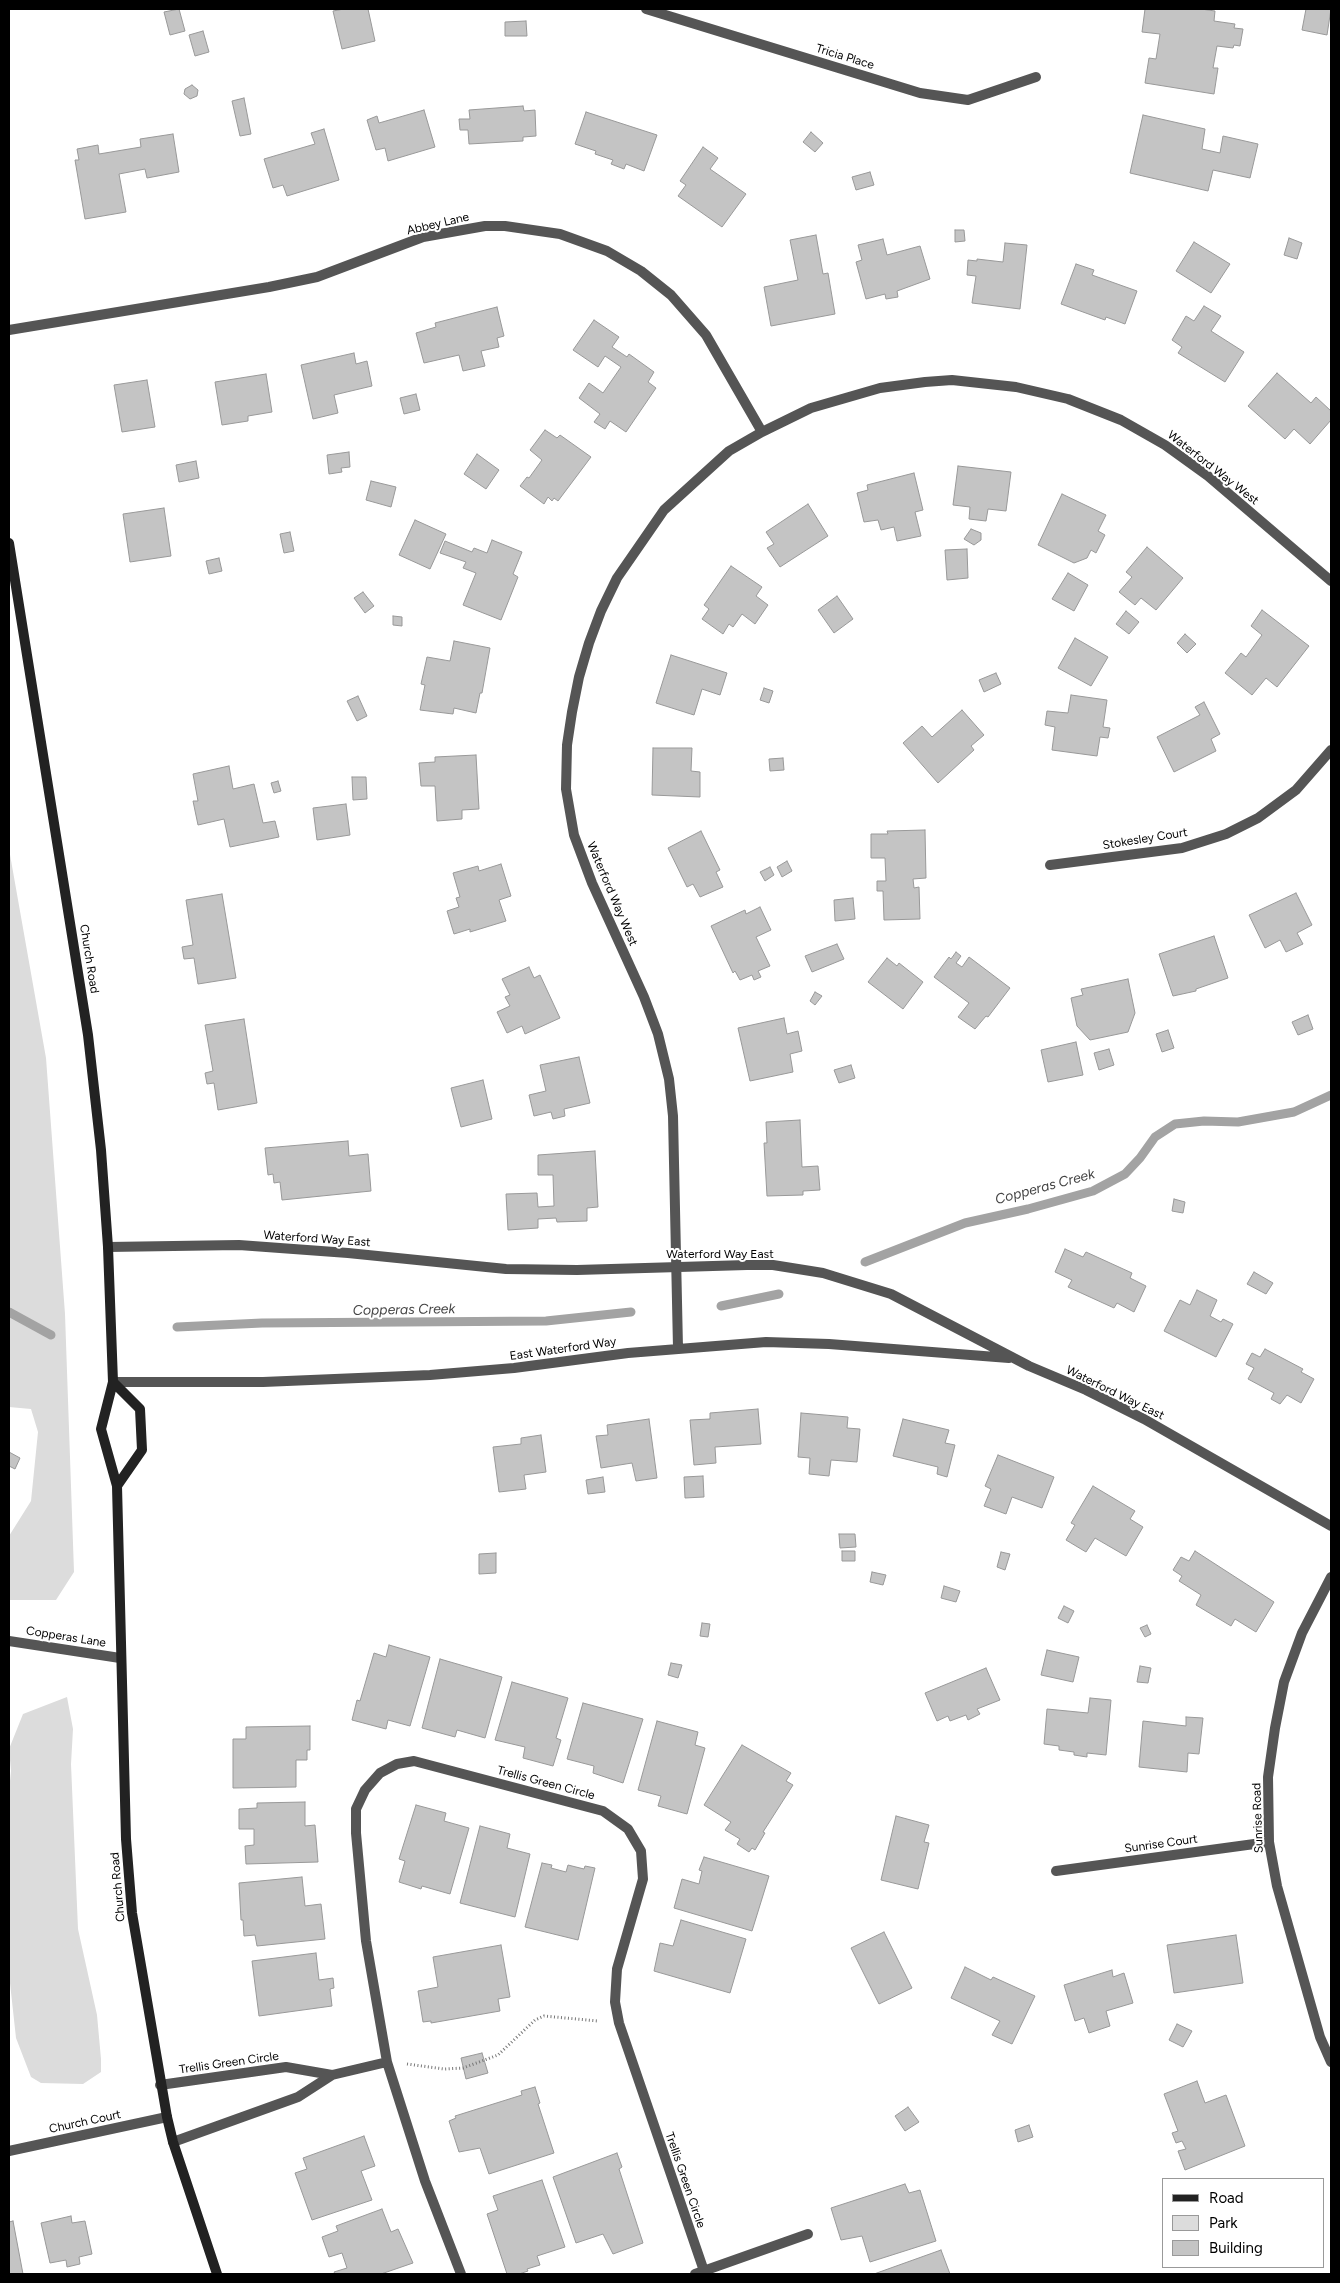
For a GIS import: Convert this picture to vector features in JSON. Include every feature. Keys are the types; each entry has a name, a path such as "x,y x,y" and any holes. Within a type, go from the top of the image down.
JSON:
{"main road":[{"name":"Church Road","path":"9,543 88,1035 101,1150 108,1248 113,1382 102,1429 117,1486 126,1839 132,1913 167,2117 173,2142 217,2274"},
{"path":"113,1382 140,1409 142,1450 117,1486"}],"street":[{"name":"Tricia Place","path":"646,9 920,93 968,100 1036,77"},
{"name":"Abbey Lane","path":"9,330 279,285 317,277 423,238 485,226 505,226 560,234 607,251 641,271 671,295 706,335 762,432"},
{"name":"Waterford Way West","path":"678,1348 673,1116 669,1079 658,1034 644,997 592,883 574,835 566,789 568,745 579,677 589,643 601,611 617,578 641,540 664,510 728,451 811,408 880,388 952,380 1016,387 1068,399 1121,420 1165,445 1208,476 1331,581"},
{"name":"Stokesley Court","path":"1050,866 1182,848 1226,834 1258,818 1296,790 1331,750"},
{"name":"Waterford Way East","path":"108,1248 239,1245 348,1253 506,1269 773,1266 823,1273 891,1294 1015,1358 1144,1419 1331,1526"},
{"name":"East Waterford Way","path":"113,1382 263,1382 430,1375 514,1368 678,1348 766,1342 829,1344 1015,1358"},
{"name":"Sunrise Road","path":"1331,1577 1302,1633 1284,1682 1268,1777 1269,1842 1277,1886 1320,2037 1331,2062"},
{"name":"Copperas Lane","path":"9,1641 120,1658"},
{"name":"Trellis Green Circle","path":"461,2274 425,2181 387,2062 366,1941 356,1833 356,1809 365,1790 380,1773 397,1764 414,1761 603,1811 628,1829 642,1851 643,1879 618,1969 615,2002 618,2023 700,2273 808,2234"},
{"name":"Sunrise Court","path":"1056,1871 1269,1842"},
{"name":"Trellis Green Circle","path":"173,2142 298,2097 332,2075 387,2062"},
{"name":"Trellis Green Circle","path":"160,2085 286,2067 332,2075"},
{"name":"Church Court","path":"9,2151 167,2117"}],"path":[{"path":"387,2062 444,2069 463,2068 498,2055 535,2020 544,2016 618,2023"}],"green space":[{"path":"9,849 46,1058 65,1314 74,1572 56,1600 9,1600 9,1536 31,1501 38,1432 31,1409 9,1407"},
{"path":"67,1697 73,1729 71,1764 78,1929 97,2015 101,2059 101,2072 83,2084 41,2083 31,2077 16,2038 9,1974 9,1791 11,1771 9,1749 23,1714"}],"building":[{"path":"179,9 185,31 170,35 164,12"},
{"path":"368,9 375,41 342,49 333,11"},
{"path":"1145,9 1201,9 1215,11 1214,21 1235,24 1234,28 1243,29 1240,46 1234,45 1233,48 1217,46 1213,68 1218,68 1214,94 1145,83 1149,58 1156,59 1160,34 1142,32"},
{"path":"1306,9 1331,9 1327,35 1302,30"},
{"path":"526,21 527,36 505,36 505,22"},
{"path":"203,31 209,52 195,56 189,35"},
{"path":"192,85 198,90 197,96 190,99 184,94 185,89"},
{"path":"244,98 251,134 240,136 232,101"},
{"path":"523,106 524,111 535,110 536,136 523,137 523,141 469,144 468,130 460,130 459,119 470,119 469,110"},
{"path":"424,110 435,147 388,161 385,148 376,150 367,120 377,116 379,123"},
{"path":"586,112 657,135 644,171 626,164 624,169 611,164 613,160 595,154 596,151 575,144"},
{"path":"1143,115 1205,129 1202,149 1220,153 1223,136 1258,144 1250,178 1213,170 1208,191 1130,173"},
{"path":"324,129 339,180 287,196 283,185 273,188 264,159 315,144 311,133"},
{"path":"811,132 823,143 815,152 803,142"},
{"path":"173,134 179,172 147,178 145,169 119,174 126,212 85,219 75,160 79,160 77,149 98,145 99,154 141,147 140,139"},
{"path":"703,147 718,158 710,169 746,194 722,227 678,196 686,185 680,181"},
{"path":"870,172 874,185 856,190 852,177"},
{"path":"955,230 964,230 965,241 955,242"},
{"path":"816,235 823,274 828,273 835,314 771,326 764,287 798,280 790,240"},
{"path":"1289,238 1302,243 1297,259 1284,255"},
{"path":"883,239 887,255 920,246 930,279 897,291 898,297 886,299 885,294 866,299 856,262 862,260 858,245"},
{"path":"1194,242 1230,264 1211,293 1176,271"},
{"path":"1005,243 1027,245 1020,309 972,303 976,276 967,275 968,260 977,261 977,259 1003,262"},
{"path":"1076,264 1094,270 1092,275 1137,291 1125,324 1106,317 1105,320 1061,304"},
{"path":"1204,306 1221,316 1211,331 1244,352 1225,382 1178,353 1182,347 1172,340 1186,316 1194,321"},
{"path":"497,307 504,336 497,338 499,347 481,351 485,366 463,371 459,355 424,363 416,333 436,327 435,323"},
{"path":"594,320 619,337 612,347 627,357 629,354 654,372 648,382 656,388 626,432 610,421 605,429 594,422 600,414 579,398 589,383 603,393 621,367 605,356 598,367 573,350"},
{"path":"354,353 356,364 367,361 372,386 334,395 338,413 313,419 301,365"},
{"path":"1277,373 1311,403 1316,397 1331,411 1331,420 1310,444 1294,429 1285,439 1248,406"},
{"path":"266,374 272,412 248,416 248,421 222,425 215,382"},
{"path":"147,380 155,427 122,432 114,385"},
{"path":"416,394 420,410 404,414 400,398"},
{"path":"545,430 557,438 560,435 591,457 558,501 554,498 552,501 548,497 544,504 520,486 527,477 529,478 542,460 530,450"},
{"path":"349,452 350,467 341,468 342,472 329,474 327,455"},
{"path":"477,454 499,470 486,489 464,474"},
{"path":"196,461 199,478 179,482 176,465"},
{"path":"958,466 1011,472 1006,511 988,509 986,521 969,519 970,507 953,505"},
{"path":"914,473 923,510 915,512 921,536 897,541 894,527 881,530 878,520 864,522 857,493 868,490 867,485"},
{"path":"371,481 396,487 391,507 366,500"},
{"path":"1062,494 1106,515 1098,531 1105,535 1096,553 1091,550 1087,558 1074,563 1038,545"},
{"path":"808,504 828,536 780,567 767,548 774,544 766,532"},
{"path":"164,508 171,556 130,562 123,514"},
{"path":"415,520 446,534 430,569 399,555"},
{"path":"971,529 981,533 981,540 974,545 964,539"},
{"path":"290,532 294,551 284,553 280,534"},
{"path":"492,540 522,552 513,574 518,577 501,620 463,605 476,573 463,568 466,562 440,553 445,541 472,552 474,548 487,553"},
{"path":"1147,547 1183,578 1156,610 1141,598 1135,605 1119,592 1132,577 1126,572"},
{"path":"967,549 968,578 947,580 945,550"},
{"path":"219,558 222,571 209,574 206,561"},
{"path":"731,566 762,587 756,596 768,605 755,624 742,614 733,627 729,624 723,634 702,619 709,609 704,605"},
{"path":"1068,573 1088,585 1074,611 1052,599"},
{"path":"363,592 374,606 365,613 354,598"},
{"path":"837,596 853,619 834,633 818,610"},
{"path":"1262,610 1309,646 1277,687 1266,678 1252,695 1225,673 1241,653 1246,657 1262,635 1251,626"},
{"path":"1126,611 1139,622 1129,634 1116,624"},
{"path":"393,616 402,617 402,626 393,625"},
{"path":"1185,634 1196,644 1187,653 1177,643"},
{"path":"1075,638 1108,657 1091,686 1058,668"},
{"path":"454,641 490,648 482,693 480,693 476,713 454,708 453,714 420,710 425,685 421,684 427,657 450,661"},
{"path":"671,655 727,673 720,695 702,689 694,715 656,703"},
{"path":"996,673 1001,684 984,692 979,680"},
{"path":"764,688 773,691 769,703 760,700"},
{"path":"1071,695 1107,700 1103,727 1110,728 1108,738 1100,737 1097,756 1052,750 1055,727 1045,725 1047,711 1068,713"},
{"path":"358,696 367,716 357,721 347,701"},
{"path":"1204,702 1220,734 1211,739 1216,751 1174,772 1157,737 1200,715 1195,707"},
{"path":"962,710 984,735 971,746 974,750 938,783 903,743 922,726 932,737"},
{"path":"653,748 692,748 691,771 700,772 700,797 652,795"},
{"path":"476,755 479,809 462,810 462,819 437,821 435,786 421,786 419,763 435,762 435,757"},
{"path":"783,758 784,770 770,771 769,759"},
{"path":"229,766 233,789 254,784 263,823 275,821 279,837 230,847 224,819 198,825 193,801 198,801 193,774"},
{"path":"352,777 366,777 367,799 353,800"},
{"path":"278,781 281,791 274,793 271,783"},
{"path":"346,804 350,835 317,840 313,808"},
{"path":"925,830 926,878 913,879 914,888 919,887 920,919 884,920 883,891 877,891 877,881 886,881 885,858 871,858 871,834 888,834 887,831"},
{"path":"701,831 720,870 716,872 723,887 700,897 693,884 687,887 668,848"},
{"path":"787,861 792,871 782,877 777,867"},
{"path":"501,864 511,896 499,900 506,921 470,932 470,929 454,934 447,911 459,907 456,898 460,897 453,873 478,866 479,871"},
{"path":"770,867 774,875 765,881 760,872"},
{"path":"1296,893 1312,925 1297,933 1303,944 1286,952 1280,940 1265,948 1249,915"},
{"path":"222,894 236,978 198,984 194,958 184,959 182,947 193,945 186,900"},
{"path":"853,898 855,919 835,921 834,900"},
{"path":"760,907 771,930 756,937 770,966 758,971 761,977 754,980 752,975 740,980 735,971 733,973 711,926 745,910 746,914"},
{"path":"1214,936 1228,978 1196,989 1196,991 1173,996 1159,954"},
{"path":"837,944 844,959 812,972 805,956"},
{"path":"956,952 961,956 956,963 962,967 969,957 1010,988 988,1017 986,1016 975,1029 958,1017 969,1003 934,977 949,957 951,959"},
{"path":"887,958 897,966 899,963 923,982 903,1009 868,982"},
{"path":"529,967 534,978 540,975 560,1018 525,1034 522,1026 507,1033 497,1012 510,1006 505,997 510,995 502,979"},
{"path":"1128,979 1135,1013 1128,1032 1090,1040 1077,1026 1071,998 1083,995 1081,989"},
{"path":"815,992 822,996 815,1005 810,1001"},
{"path":"1308,1015 1313,1029 1298,1035 1292,1022"},
{"path":"784,1018 787,1034 798,1031 802,1051 790,1054 793,1072 750,1081 738,1028"},
{"path":"244,1019 257,1103 218,1110 214,1083 207,1084 205,1073 213,1071 205,1025"},
{"path":"1168,1030 1174,1048 1162,1052 1156,1034"},
{"path":"1076,1042 1083,1075 1048,1082 1041,1050"},
{"path":"1109,1049 1114,1065 1099,1070 1094,1053"},
{"path":"579,1057 590,1103 564,1109 565,1116 553,1119 551,1112 534,1116 529,1095 546,1091 540,1065"},
{"path":"851,1065 855,1078 839,1083 834,1070"},
{"path":"483,1080 492,1119 461,1127 451,1088"},
{"path":"800,1120 802,1167 818,1166 820,1190 803,1191 803,1195 767,1196 764,1143 767,1143 766,1122"},
{"path":"348,1141 349,1156 368,1154 371,1191 282,1200 280,1182 274,1183 273,1174 268,1175 265,1148"},
{"path":"595,1151 598,1207 587,1208 587,1221 557,1222 556,1218 538,1219 538,1228 508,1230 506,1194 537,1193 538,1207 554,1206 553,1175 538,1175 538,1155"},
{"path":"1174,1199 1185,1202 1183,1213 1172,1211"},
{"path":"1065,1249 1083,1257 1086,1252 1132,1273 1130,1278 1146,1286 1134,1312 1117,1303 1114,1308 1068,1287 1072,1280 1055,1272"},
{"path":"1254,1272 1273,1283 1266,1294 1247,1284"},
{"path":"1197,1290 1217,1300 1210,1316 1221,1322 1223,1319 1233,1324 1216,1357 1164,1331 1180,1300 1190,1305"},
{"path":"1265,1349 1303,1369 1301,1372 1314,1379 1301,1403 1287,1395 1280,1404 1271,1399 1274,1393 1248,1379 1254,1368 1246,1364 1252,1353 1260,1357"},
{"path":"758,1409 761,1444 715,1447 716,1463 694,1465 690,1420 710,1419 710,1413"},
{"path":"801,1413 848,1417 847,1428 860,1429 857,1462 831,1460 829,1476 809,1474 810,1458 798,1457"},
{"path":"649,1419 657,1478 636,1481 632,1463 601,1468 596,1436 608,1435 607,1425"},
{"path":"903,1419 949,1430 945,1443 955,1445 947,1477 937,1474 938,1467 893,1456"},
{"path":"541,1435 546,1472 524,1475 526,1489 499,1492 493,1447 521,1444 521,1438"},
{"path":"9,1452 20,1458 15,1469 9,1466"},
{"path":"998,1455 1054,1477 1042,1508 1012,1497 1006,1514 984,1506 991,1489 985,1486"},
{"path":"703,1476 704,1497 685,1498 684,1477"},
{"path":"603,1477 605,1492 588,1494 586,1480"},
{"path":"1093,1486 1135,1511 1130,1519 1143,1527 1126,1556 1095,1538 1086,1552 1066,1540 1075,1525 1071,1523"},
{"path":"839,1534 855,1534 856,1547 840,1548"},
{"path":"842,1551 855,1551 855,1561 842,1561"},
{"path":"1195,1551 1274,1602 1256,1632 1235,1619 1231,1626 1196,1605 1201,1595 1179,1581 1182,1576 1173,1570 1181,1557 1189,1561"},
{"path":"1001,1552 1010,1554 1005,1570 997,1567"},
{"path":"496,1553 496,1573 479,1574 479,1554"},
{"path":"872,1572 886,1575 883,1585 870,1582"},
{"path":"944,1586 960,1591 956,1602 941,1598"},
{"path":"1064,1606 1074,1611 1068,1623 1058,1618"},
{"path":"702,1623 710,1624 708,1637 700,1636"},
{"path":"1147,1625 1151,1634 1145,1637 1140,1628"},
{"path":"389,1645 430,1657 410,1726 388,1720 386,1729 352,1720 357,1700 360,1701 374,1653 386,1657"},
{"path":"1047,1650 1079,1657 1073,1682 1041,1675"},
{"path":"440,1659 502,1677 485,1738 457,1730 455,1737 422,1728"},
{"path":"671,1663 682,1665 678,1678 668,1675"},
{"path":"1140,1666 1151,1668 1148,1683 1137,1682"},
{"path":"986,1668 1000,1700 977,1709 980,1714 968,1720 966,1715 950,1721 948,1716 937,1721 925,1693"},
{"path":"512,1682 568,1698 556,1738 561,1740 553,1766 523,1758 525,1747 495,1740"},
{"path":"1090,1698 1111,1700 1106,1755 1087,1753 1087,1757 1074,1755 1074,1752 1059,1750 1059,1746 1044,1744 1047,1709 1088,1713"},
{"path":"583,1703 643,1719 623,1783 593,1773 594,1766 567,1759"},
{"path":"1186,1717 1203,1718 1199,1754 1188,1753 1187,1772 1139,1767 1143,1721 1186,1726"},
{"path":"657,1721 698,1732 695,1745 705,1748 687,1814 658,1806 661,1796 638,1790"},
{"path":"310,1726 310,1750 307,1750 307,1760 296,1760 296,1787 233,1788 233,1739 246,1739 246,1727"},
{"path":"742,1745 791,1773 786,1781 793,1785 763,1832 765,1833 755,1850 752,1848 749,1852 737,1844 740,1839 725,1830 731,1822 704,1805"},
{"path":"305,1802 305,1826 315,1825 318,1862 246,1864 245,1846 254,1845 254,1829 239,1829 239,1809 257,1808 257,1803"},
{"path":"416,1805 446,1813 444,1821 469,1828 450,1894 422,1886 421,1889 399,1882 405,1861 399,1859"},
{"path":"896,1816 929,1825 924,1842 929,1843 918,1889 881,1880"},
{"path":"480,1826 510,1834 507,1848 530,1854 515,1917 460,1903"},
{"path":"704,1857 769,1876 752,1931 674,1908 682,1879 699,1884 702,1871 699,1870"},
{"path":"542,1863 552,1865 551,1868 566,1872 568,1865 584,1869 585,1866 595,1868 578,1940 525,1927"},
{"path":"302,1877 305,1906 321,1904 325,1939 257,1946 255,1935 244,1936 239,1883"},
{"path":"681,1920 746,1939 730,1993 654,1971 660,1943 673,1946"},
{"path":"884,1932 912,1988 879,2004 851,1948"},
{"path":"1236,1935 1243,1983 1174,1993 1167,1945"},
{"path":"501,1945 510,1997 498,1999 500,2011 431,2023 431,2021 423,2022 418,1991 438,1987 433,1957"},
{"path":"316,1953 319,1980 333,1978 334,1988 330,1989 332,2006 259,2016 252,1961"},
{"path":"965,1967 991,1980 993,1977 1035,1996 1012,2044 992,2035 1000,2021 951,1998"},
{"path":"1112,1970 1113,1977 1124,1973 1133,2003 1106,2011 1110,2026 1089,2033 1084,2018 1075,2021 1064,1985"},
{"path":"1177,2024 1192,2031 1183,2047 1169,2040"},
{"path":"482,2053 488,2073 466,2079 461,2058"},
{"path":"1197,2081 1205,2103 1226,2095 1245,2146 1185,2170 1178,2151 1186,2149 1182,2141 1176,2143 1172,2133 1178,2131 1164,2094"},
{"path":"535,2087 540,2103 538,2104 554,2153 489,2174 480,2148 459,2152 449,2121 456,2118 455,2116 522,2095 521,2091"},
{"path":"908,2107 919,2122 905,2131 895,2116"},
{"path":"1029,2125 1033,2137 1018,2142 1015,2130"},
{"path":"364,2136 375,2166 361,2171 372,2200 312,2220 295,2173 307,2169 303,2158"},
{"path":"617,2153 622,2167 619,2169 643,2243 613,2254 603,2234 576,2243 553,2177"},
{"path":"542,2180 565,2247 537,2256 540,2265 527,2269 528,2271 519,2274 507,2274 487,2214 498,2210 493,2196"},
{"path":"905,2184 909,2193 920,2190 936,2241 870,2262 862,2236 841,2240 831,2208"},
{"path":"382,2209 391,2232 398,2229 413,2263 381,2274 335,2274 334,2272 347,2268 342,2253 329,2257 322,2237 338,2231 336,2226"},
{"path":"71,2216 72,2223 85,2221 92,2254 79,2257 80,2264 67,2267 66,2260 50,2263 41,2223"},
{"path":"13,2221 23,2274 9,2274 9,2222"},
{"path":"941,2250 950,2274 874,2274"}],"waterway":[{"name":"Copperas Creek","path":"865,1262 965,1223 1028,1209 1093,1191 1125,1174 1140,1158 1155,1137 1175,1124 1204,1121 1238,1122 1294,1112 1331,1095"},
{"name":"Copperas Creek","path":"721,1306 779,1294"},
{"name":"Copperas Creek","path":"9,1312 51,1335"},
{"name":"Copperas Creek","path":"177,1327 262,1323 546,1321 631,1312"}]}
